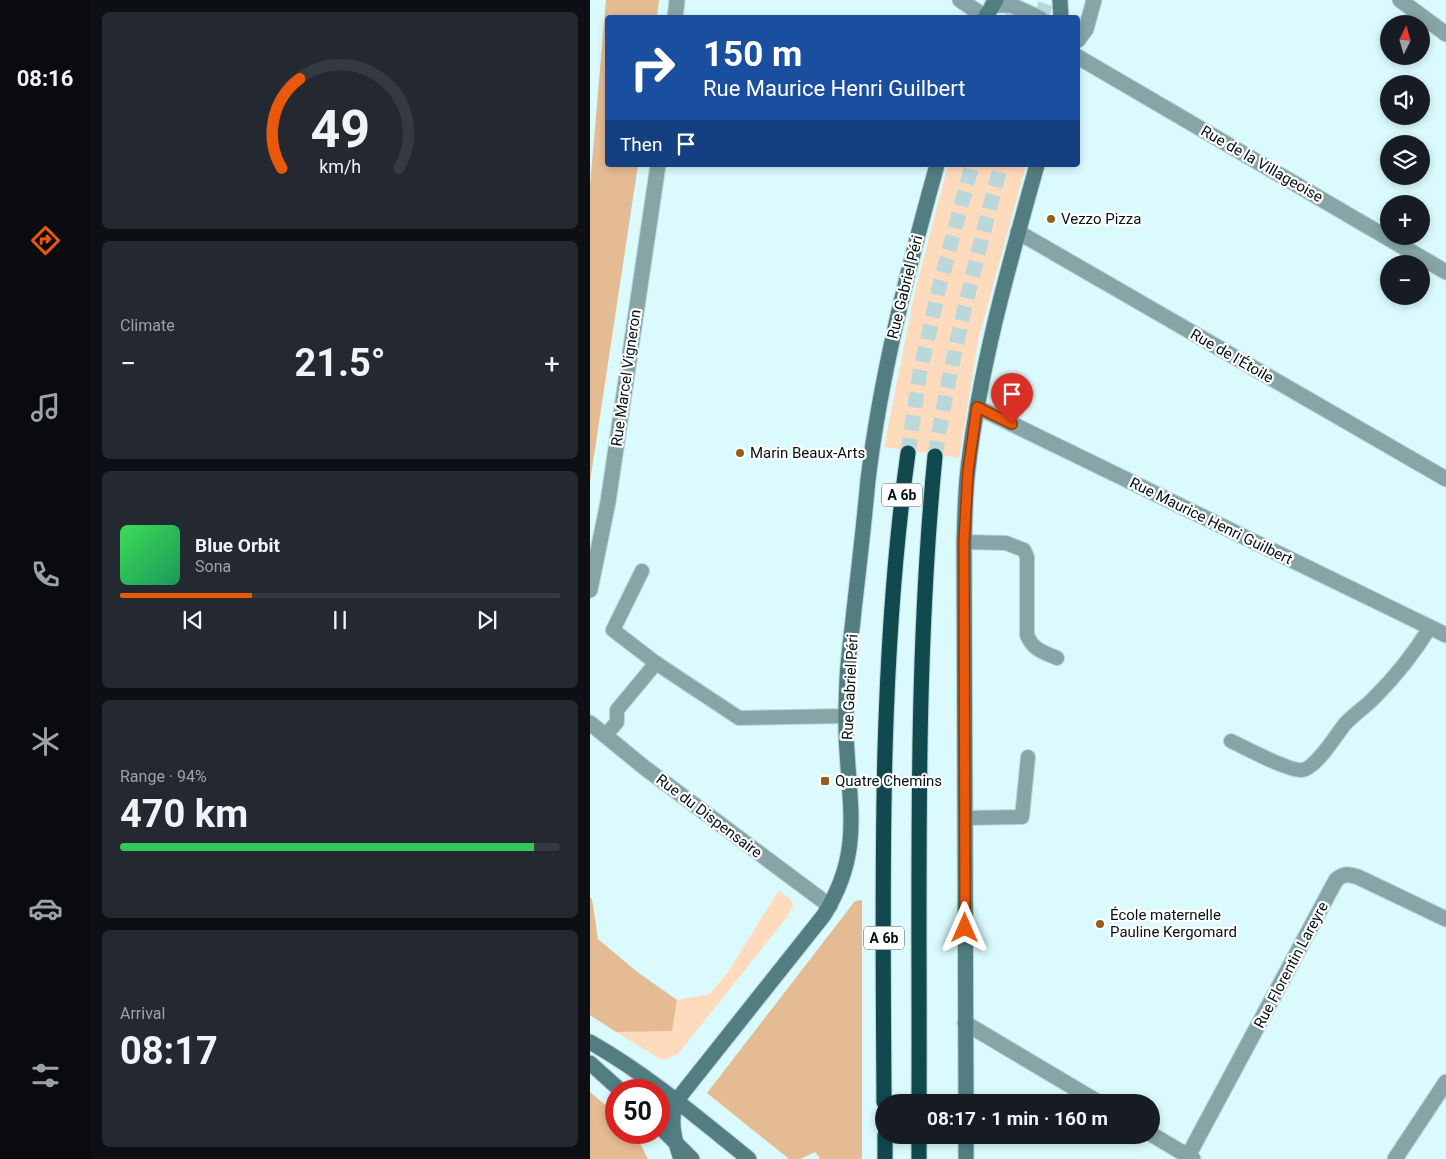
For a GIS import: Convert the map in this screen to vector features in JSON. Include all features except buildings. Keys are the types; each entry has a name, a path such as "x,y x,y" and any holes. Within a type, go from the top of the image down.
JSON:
{"highway":[{"name":"A 6b","path":"884,1094 889,652 896,537 908,453"},
{"name":"A 6b","path":"919,1094 920,708 926,551 934,456"},
{"path":"919,1144 919,1159"}],"main road":[{"path":"1060,0 1061,15"},
{"name":"Rue Gabriel Péri","path":"682,1159 674,1139 673,1118 677,1100 830,906 840,888 846,869 852,829 846,716 847,676 869,477 887,362 898,311 936,167"},
{"path":"966,1094 964,542 968,471 977,407 995,322 1018,232 1037,167"},
{"path":"590,1042 631,1066 677,1100 749,1159"},
{"path":"590,1063 608,1079"},
{"path":"670,1136 692,1159"},
{"path":"966,1144 966,1159"}],"street":[{"path":"675,15 677,0"},
{"path":"960,0 989,11 1011,6 1033,15"},
{"path":"1080,38 1086,29 1094,0"},
{"path":"1400,0 1446,34"},
{"name":"Rue de la Villageoise","path":"1080,57 1446,272"},
{"name":"Rue Marcel Vigneron","path":"590,590 608,502 658,167"},
{"name":"Rue de l'Étoile","path":"1018,232 1446,479"},
{"name":"Rue Maurice Henri Guilbert","path":"977,407 1446,635"},
{"name":"Rue du Dispensaire","path":"590,723 645,768 830,906"},
{"name":"Rue Florentin Lareyre","path":"1190,1158 1336,880 1346,874 1358,877 1446,919"},
{"path":"965,1023 1085,1094"},
{"path":"1395,1159 1446,1082"},
{"path":"1160,1140 1190,1158"}],"lane":[{"path":"964,542 1006,543 1024,550 1027,557 1027,636 1037,650 1057,658"},
{"path":"642,570 613,630 656,663 739,718 846,716"},
{"path":"1231,741 1288,767 1300,770 1307,769 1346,723 1386,686 1415,653 1430,628"},
{"path":"605,736 617,722 617,710 656,663"},
{"path":"965,818 1022,817 1028,757"}],"shaded area":[{"path":"606,0 659,0 657,15 605,15 605,167 638,167 590,482 590,185"},
{"path":"947,167 1025,167 978,341 959,458 884,447 915,291"},
{"path":"779,890 792,901 793,906 787,917 679,1053 668,1059 660,1059 616,1032 672,1030 677,1000 710,994 728,972"},
{"path":"590,897 592,899 598,939 636,971 677,1000 672,1031 616,1032 590,1015"},
{"path":"862,900 862,1159 820,1159 815,1152 800,1159 789,1159 707,1093 855,901"},
{"path":"590,1092 605,1105 605,1144 640,1144 648,1159 590,1159"}],"tunnel":[{"path":"1013,15 1018,0"},
{"path":"1042,15 1047,0"},
{"path":"908,453 920,372 940,284 971,167"},
{"path":"935,456 964,310 1000,167"}],"place":[{"name":"Vezzo Pizza","path":"1051,219"},
{"name":"Marin Beaux-Arts","path":"740,453"},
{"name":"Quatre Chemins","path":"825,781"},
{"name":"École maternelle Pauline Kergomard","path":"1100,924"}],"route":[{"path":"965,928 964,542 968,471 977,407 1012,424"}]}
